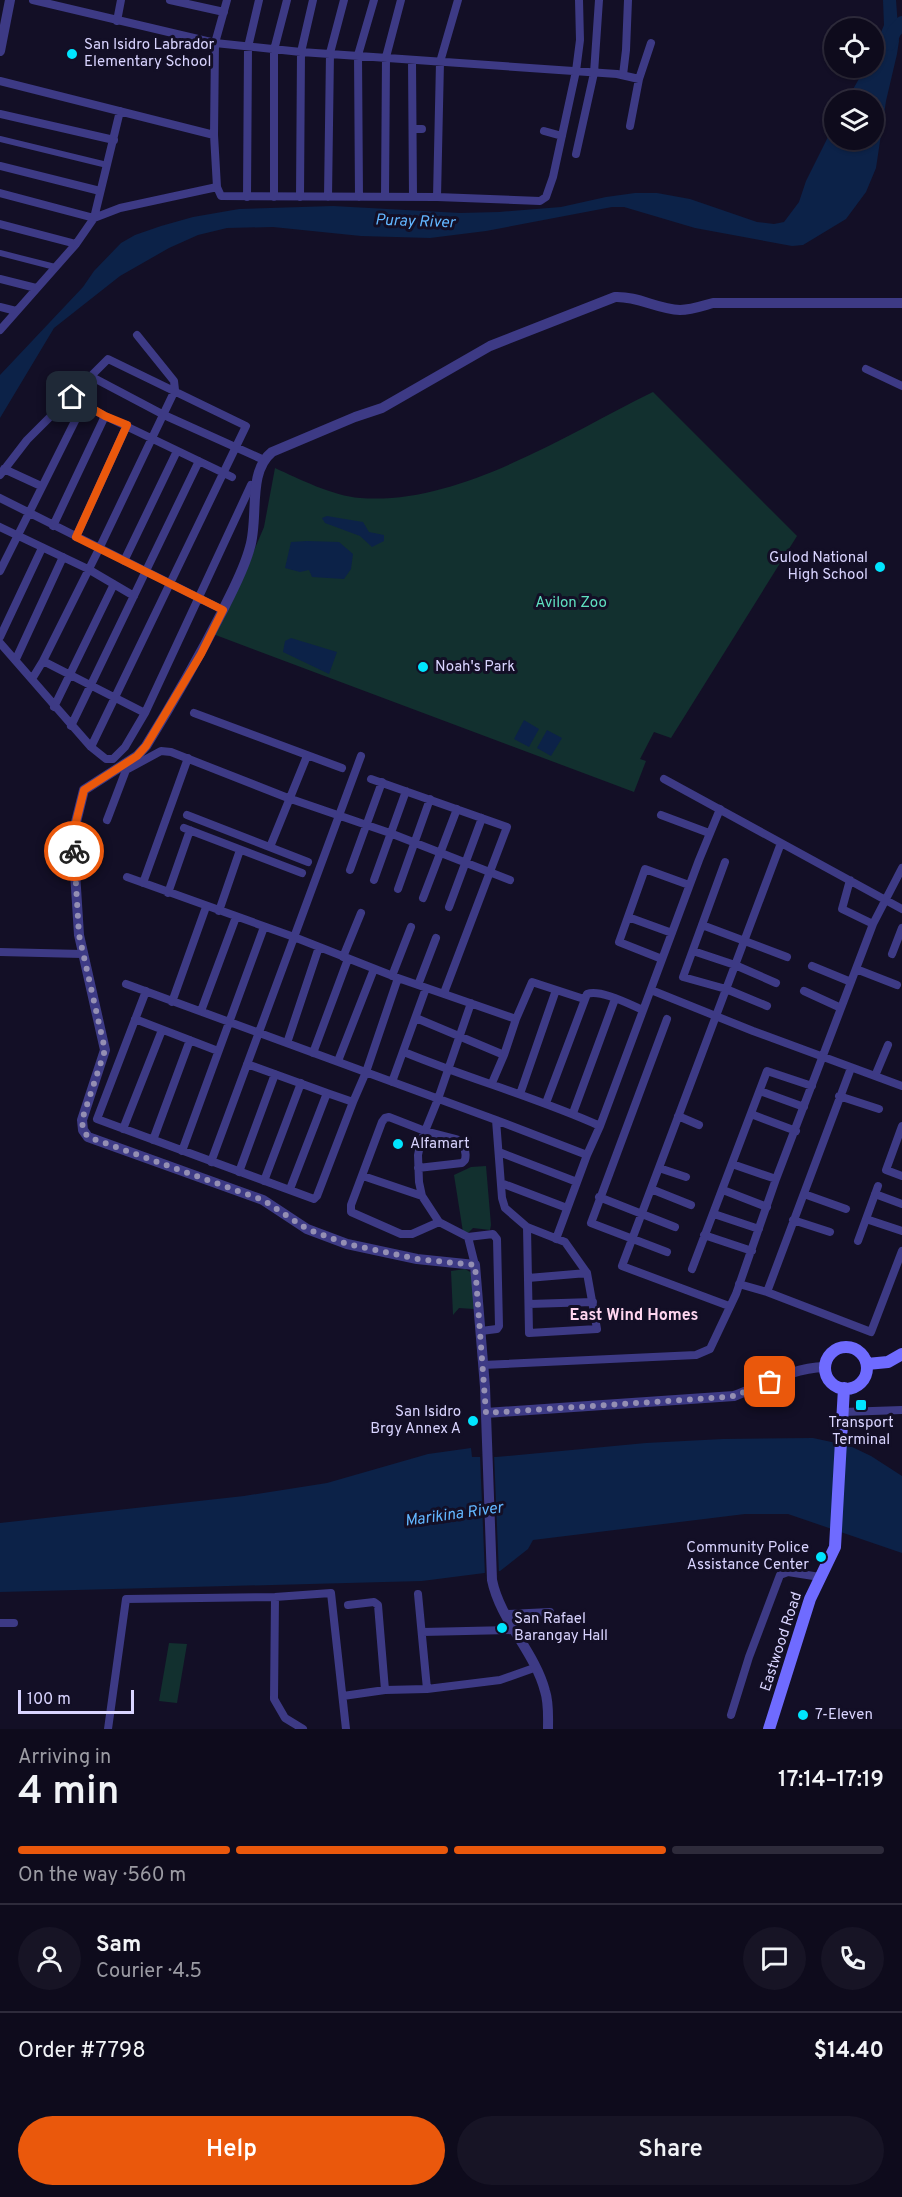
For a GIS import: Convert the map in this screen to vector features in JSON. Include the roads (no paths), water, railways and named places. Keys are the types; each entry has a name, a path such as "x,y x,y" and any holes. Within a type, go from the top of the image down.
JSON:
{"main road":[{"path":"846,1347 861,1353 867,1364 867,1373 860,1383 850,1388 844,1388 831,1381 825,1367 832,1353 846,1347"},
{"path":"867,1364 888,1362 902,1354"},
{"name":"Eastwood Road","path":"769,1729 810,1599 833,1553 837,1536 844,1388"}],"street":[{"path":"0,51 3,25 10,0"},
{"path":"33,0 215,43 274,50 623,75 639,80"},
{"path":"117,21 121,0"},
{"path":"170,0 224,12"},
{"path":"227,0 215,43 214,135 217,187 222,197 385,196 540,201 553,177 576,71 580,40 579,0"},
{"path":"247,197 248,47 259,0"},
{"path":"274,197 274,50 287,0"},
{"path":"300,197 301,52 313,0"},
{"path":"328,196 330,53 344,0"},
{"path":"359,196 358,55 374,0"},
{"path":"385,196 386,57 401,0"},
{"path":"437,197 440,62 458,0"},
{"path":"576,154 594,73 599,0"},
{"path":"623,75 628,0"},
{"path":"630,126 639,80 651,43"},
{"path":"412,60 417,129 413,197"},
{"path":"0,81 214,135"},
{"path":"0,330 75,244 94,218 120,111"},
{"path":"0,114 114,140"},
{"path":"544,131 562,136"},
{"path":"0,139 107,165"},
{"path":"0,166 100,191"},
{"path":"0,193 94,218 120,208 217,187"},
{"path":"0,224 75,244"},
{"path":"0,253 55,267"},
{"path":"0,279 36,288"},
{"path":"475,1265 417,1259 347,1244 307,1229 263,1200 88,1137 83,1130 82,1120 105,1050 79,935 73,841 84,790 137,756 146,746 201,654 240,578 255,526 255,487 264,460 272,452 382,408 490,346 615,297 633,298 671,309 683,310 713,303 902,303"},
{"path":"0,307 16,311"},
{"path":"32,679 99,549 175,390 174,381 137,335"},
{"path":"41,486 2,472 27,440 108,359 246,426 235,448 228,475 170,584 91,747"},
{"path":"866,369 902,386"},
{"path":"92,377 164,415 264,460"},
{"path":"72,397 83,405 228,475"},
{"path":"0,571 3,559 18,536 83,405"},
{"path":"53,526 105,416"},
{"path":"76,537 127,425"},
{"path":"124,561 177,451"},
{"path":"71,726 199,462"},
{"path":"0,643 91,747 106,759 113,759 125,747 145,712 252,485"},
{"path":"0,498 223,610"},
{"path":"0,527 88,569 134,596"},
{"path":"0,637 42,548"},
{"path":"16,659 63,557"},
{"path":"54,707 114,584"},
{"path":"43,661 145,712"},
{"path":"194,713 342,768"},
{"path":"107,820 126,770 161,752 171,752 510,880"},
{"path":"270,847 307,756"},
{"path":"211,1161 361,756"},
{"path":"143,883 188,759"},
{"path":"371,779 507,827 444,993"},
{"path":"664,780 902,909"},
{"path":"350,870 382,782"},
{"path":"374,880 406,791"},
{"path":"398,889 430,799"},
{"path":"423,898 457,809"},
{"path":"556,1239 689,885 720,809"},
{"path":"187,815 308,862"},
{"path":"661,816 709,833"},
{"path":"449,907 482,818"},
{"path":"168,893 187,829 302,873"},
{"path":"729,1306 622,1266 781,843"},
{"path":"219,911 240,850"},
{"path":"725,862 683,977 726,989 767,1006"},
{"path":"483,1365 696,1354 710,1349 752,1251 776,1179 873,924 902,868"},
{"path":"662,959 619,943 645,869 689,885"},
{"path":"127,877 516,1020"},
{"path":"850,880 842,909 873,924"},
{"path":"172,1002 206,907"},
{"path":"313,1053 361,913"},
{"path":"628,916 672,933"},
{"path":"201,1011 236,917"},
{"path":"702,925 787,957"},
{"path":"182,1151 264,927"},
{"path":"146,992 97,1119 238,1172 316,1198 366,1072 411,927"},
{"path":"892,954 902,928"},
{"path":"392,1082 416,1018 422,986 436,938"},
{"path":"287,1043 319,947"},
{"path":"693,951 735,965 776,983"},
{"path":"0,952 82,954"},
{"path":"812,966 851,982"},
{"path":"338,1061 374,969"},
{"path":"856,969 897,985"},
{"path":"492,1083 531,982 584,999"},
{"path":"126,984 587,1155"},
{"path":"520,1094 556,990"},
{"path":"651,990 851,1068 901,1084"},
{"path":"804,991 841,1008"},
{"path":"546,1103 587,994 591,992 643,1010"},
{"path":"573,1113 615,999"},
{"path":"471,1003 425,1131 418,1155 418,1168 422,1196 439,1222 468,1238 493,1234 497,1239 499,1326 496,1329 481,1330"},
{"path":"416,1018 504,1055"},
{"path":"135,1019 218,1051"},
{"path":"666,1019 591,1223 667,1252"},
{"path":"123,1129 162,1030"},
{"path":"153,1140 190,1040"},
{"path":"875,1076 888,1045"},
{"path":"404,1052 448,1070 492,1083 573,1113 600,1126"},
{"path":"247,1064 353,1102"},
{"path":"767,1292 851,1068"},
{"path":"692,1269 768,1071 812,1086"},
{"path":"238,1172 275,1074"},
{"path":"264,1181 301,1083"},
{"path":"760,1091 804,1107"},
{"path":"290,1189 327,1093"},
{"path":"839,1096 879,1109"},
{"path":"751,1114 796,1131"},
{"path":"678,1116 699,1125"},
{"path":"418,1168 457,1164 465,1160 465,1149 460,1141 386,1118 378,1131 351,1205 351,1212 353,1215 409,1235 439,1222"},
{"path":"496,1120 505,1208 527,1227 565,1242 587,1273 597,1329 529,1333 527,1227"},
{"path":"902,1126 899,1146 885,1170 902,1176"},
{"path":"499,1152 577,1182"},
{"path":"732,1164 776,1179"},
{"path":"659,1168 686,1177"},
{"path":"363,1176 422,1196"},
{"path":"501,1183 567,1208"},
{"path":"651,1189 691,1204"},
{"path":"723,1190 767,1207"},
{"path":"858,1241 877,1190 902,1203"},
{"path":"804,1194 846,1209"},
{"path":"599,1197 675,1227"},
{"path":"714,1214 759,1229"},
{"path":"866,1219 902,1231"},
{"path":"793,1220 830,1232"},
{"path":"704,1235 752,1251"},
{"path":"468,1238 475,1265 481,1330 492,1580 506,1614 546,1694 548,1729"},
{"path":"739,1284 767,1292 871,1332 902,1251"},
{"path":"528,1278 587,1273"},
{"path":"529,1304 593,1302"},
{"path":"486,1413 734,1396 794,1371 825,1367"},
{"path":"843,1412 902,1410"},
{"path":"731,1715 749,1657 780,1575 788,1572 820,1577"},
{"path":"108,1729 126,1599 275,1597 331,1593 346,1729"},
{"path":"418,1594 427,1689"},
{"path":"275,1597 274,1699 285,1718 303,1729"},
{"path":"348,1605 374,1602 378,1605 385,1690"},
{"path":"506,1614 550,1612"},
{"path":"0,1623 14,1623"},
{"path":"422,1632 514,1630"},
{"path":"343,1696 500,1680 534,1668"}],"water":[{"path":"883,0 896,0 899,41 884,114 884,90 853,90 859,78 884,78"},
{"path":"824,145 824,150 879,150 876,168 866,192 846,219 803,245 792,246 695,228 624,207 612,207 486,231 430,238 361,236 273,227 227,228 198,235 169,248 120,276 54,328 0,418 0,375 121,243 135,235 161,226 193,217 239,209 333,206 460,213 499,212 561,207 635,193 657,193 690,199 757,222 774,224 784,222 799,202 806,181"},
{"path":"327,516 363,522 369,532 384,535 384,541 372,547 360,536 325,523 322,518"},
{"path":"291,542 339,542 353,554 351,569 344,579 312,577 309,570 300,572 285,568"},
{"path":"291,638 337,652 329,674 283,652 285,641"},
{"path":"524,720 539,729 529,747 514,739"},
{"path":"547,730 562,738 551,756 537,748"},
{"name":"Marikina River","path":"813,1438 850,1446 871,1456 902,1476 902,1553 788,1514 745,1514 533,1540 528,1549 500,1571 422,1581 0,1592 0,1523 244,1496 327,1483 428,1454 471,1448 472,1457 496,1457 646,1443"}],"waterway":[{"name":"Puray River","path":"889,44 894,32 902,23"}],"place":[{"name":"San Isidro Labrador Elementary School","path":"72,54"},
{"name":"Gulod National High School","path":"880,567"},
{"name":"Noah's Park","path":"423,667"},
{"name":"Alfamart","path":"398,1144"},
{"name":"Transport Terminal","path":"861,1405"},
{"name":"San Isidro Brgy Annex A","path":"473,1421"},
{"name":"Community Police Assistance Center","path":"821,1557"},
{"name":"San Rafael Barangay Hall","path":"502,1628"},
{"name":"7-Eleven","path":"803,1715"}],"district":[{"name":"East Wind Homes","path":"634,1316"}],"park label":[{"name":"Avilon Zoo","path":"571,603"}]}
